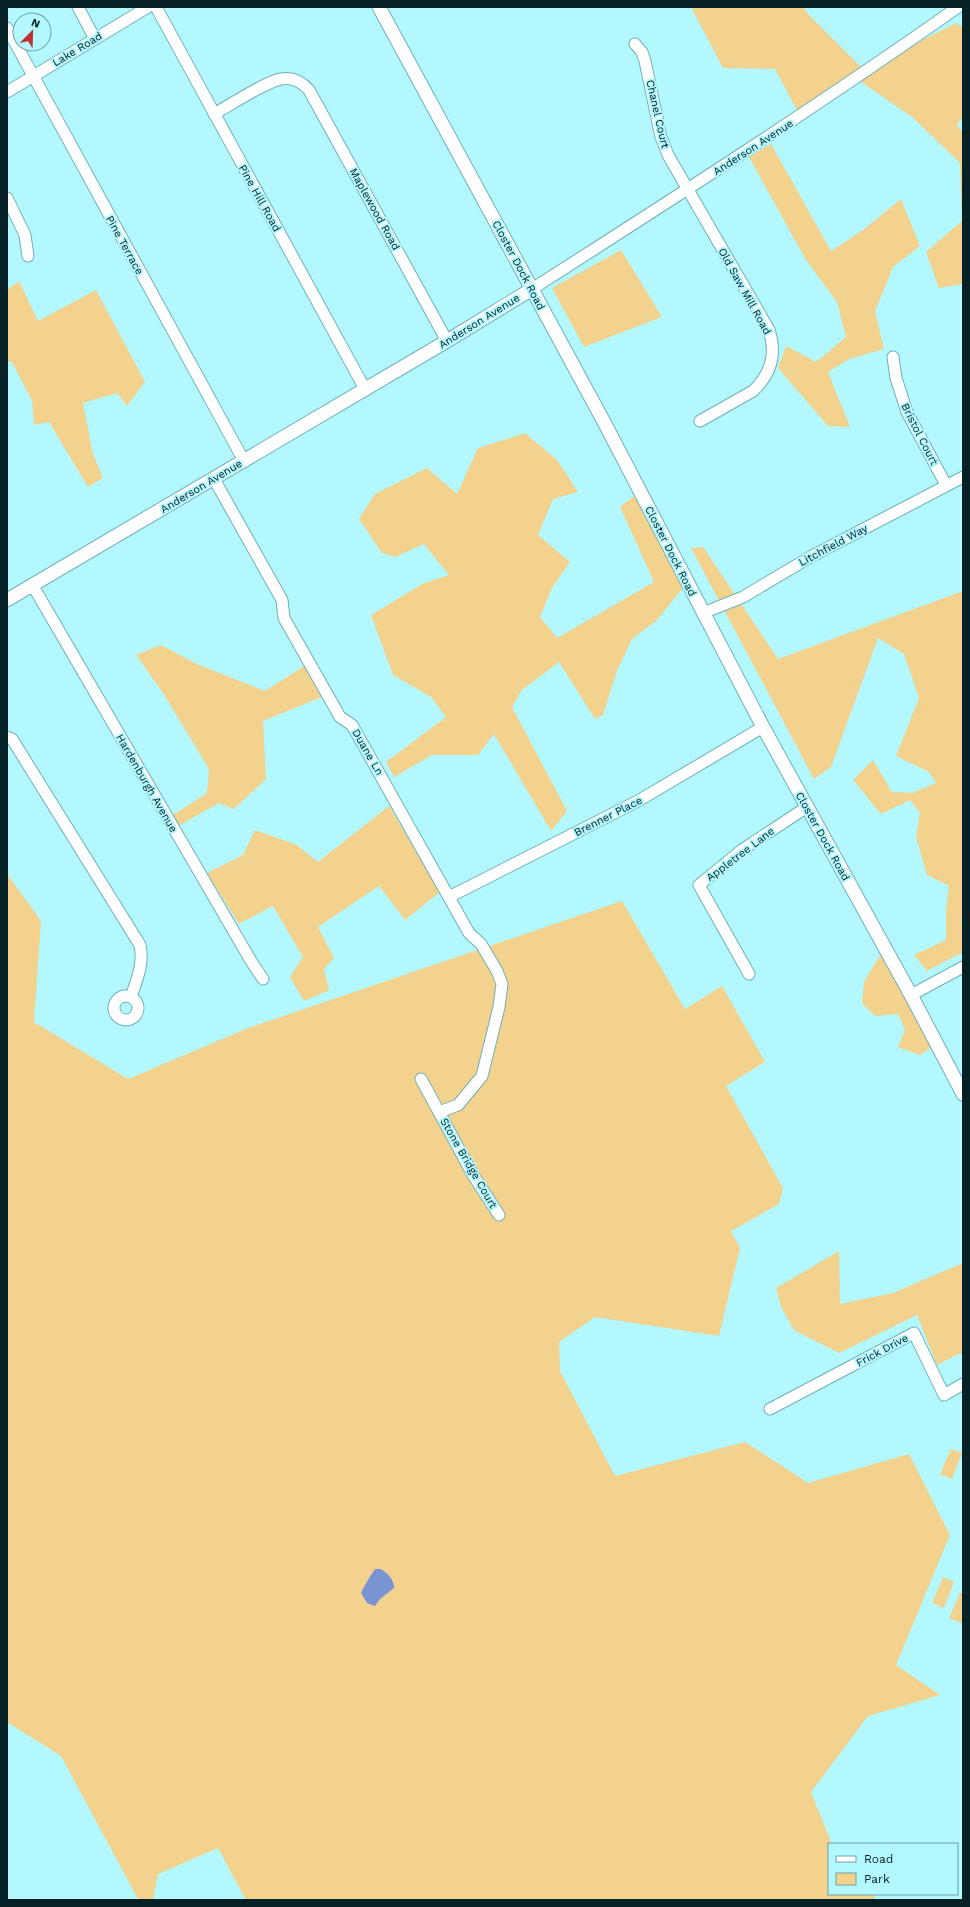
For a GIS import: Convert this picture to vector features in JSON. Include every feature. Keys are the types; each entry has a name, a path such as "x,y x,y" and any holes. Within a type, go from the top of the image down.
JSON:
{"main road":[{"name":"Closter Dock Road","path":"379,7 607,428 763,727 911,995 963,1094"},
{"name":"Anderson Avenue","path":"7,600 365,390 532,289"}],"street":[{"path":"78,7 95,39"},
{"name":"Lake Road","path":"7,92 148,7"},
{"name":"Pine Hill Road","path":"156,7 365,390"},
{"name":"Anderson Avenue","path":"532,289 685,186 876,65 958,7"},
{"name":"Pine Terrace","path":"7,28 244,461"},
{"name":"Chanel Court","path":"635,44 642,52 645,61 661,137 685,186"},
{"name":"Maplewood Road","path":"214,114 275,80 290,78 298,81 309,90 447,341"},
{"name":"Old Saw Mill Road","path":"685,186 769,330 773,349 770,368 760,384 753,390 700,421"},
{"path":"7,198 24,235 28,256"},
{"name":"Bristol Court","path":"893,357 896,378 907,412 946,485"},
{"name":"Litchfield Way","path":"703,613 743,597 812,556 963,477"},
{"name":"Duane Ln","path":"214,479 282,600 284,618 340,717 352,725 469,932 481,944 497,971 502,984 499,1007"},
{"name":"Hardenburgh Avenue","path":"33,586 263,979"},
{"name":"Brenner Place","path":"449,897 638,801 763,727"},
{"path":"7,737 12,739 140,945 142,967 131,997"},
{"name":"Appletree Lane","path":"749,974 699,885 742,850 807,807"},
{"path":"911,995 963,967"},
{"name":"Stone Bridge Court","path":"439,1112 458,1105 482,1076 499,1007"},
{"name":"Stone Bridge Court","path":"421,1079 473,1175 499,1215"},
{"name":"Frick Drive","path":"770,1409 914,1333 944,1395 963,1384"}],"green space":[{"path":"691,7 803,7 809,15 864,70 956,23 963,28 963,118 957,124 963,134 963,284 939,288 926,252 962,221 960,163 912,117 854,77 799,114 775,69 723,68"},
{"path":"771,144 831,251 863,230 901,199 920,246 893,267 875,311 884,349 849,359 828,372 850,427 828,426 778,368 786,346 816,362 846,337 837,302 806,260 749,157"},
{"path":"621,250 662,317 584,347 552,288"},
{"path":"19,281 38,321 96,290 145,382 127,406 117,393 83,403 93,454 103,478 88,487 49,422 34,425 32,401 12,362 7,362 7,290"},
{"path":"525,433 557,460 578,492 553,499 538,535 570,562 552,588 540,617 557,638 654,582 620,507 634,496 683,588 656,621 632,639 617,671 603,715 595,719 559,662 522,690 512,707 567,811 551,831 494,734 478,755 432,755 394,777 386,762 446,717 431,697 393,675 371,615 424,583 449,575 424,544 395,557 382,553 359,519 375,494 427,468 457,494 478,448"},
{"path":"703,547 778,659 963,591 963,917 961,918 963,925 963,952 927,971 914,955 946,940 946,910 949,886 927,875 916,836 920,813 910,800 881,814 853,780 873,760 892,792 912,793 936,783 929,772 896,756 919,698 904,654 878,638 831,767 814,779 691,548"},
{"path":"161,645 197,664 265,691 306,665 324,696 263,721 266,779 234,809 219,803 178,826 173,815 207,793 209,769 163,693 136,655"},
{"path":"389,806 440,892 405,920 379,886 318,927 334,958 324,969 329,990 304,1001 290,977 303,957 273,906 239,924 207,873 243,855 255,830 297,845 318,862"},
{"path":"7,874 41,921 34,1022 128,1079 248,1028 622,901 685,1009 722,986 765,1062 726,1086 783,1188 779,1204 731,1231 740,1248 719,1336 595,1317 559,1342 560,1371 615,1476 745,1442 808,1483 909,1454 950,1535 896,1665 940,1695 868,1716 811,1792 832,1843 828,1843 828,1895 875,1895 874,1900 246,1900 218,1848 158,1874 153,1900 138,1899 61,1756 7,1722"},
{"path":"882,952 933,1046 920,1055 898,1047 905,1030 898,1014 875,1016 862,1003 864,982"},
{"path":"839,1251 840,1304 893,1293 963,1263 963,1352 937,1365 917,1315 839,1353 794,1330 781,1307 776,1288"},
{"path":"951,1449 962,1453 952,1479 940,1474"},
{"path":"943,1577 954,1582 944,1608 932,1603"},
{"path":"960,1593 963,1594 963,1617 961,1623 949,1618"}],"water":[{"path":"375,1569 381,1569 392,1579 394,1588 380,1599 375,1606 367,1603 361,1593"}]}
